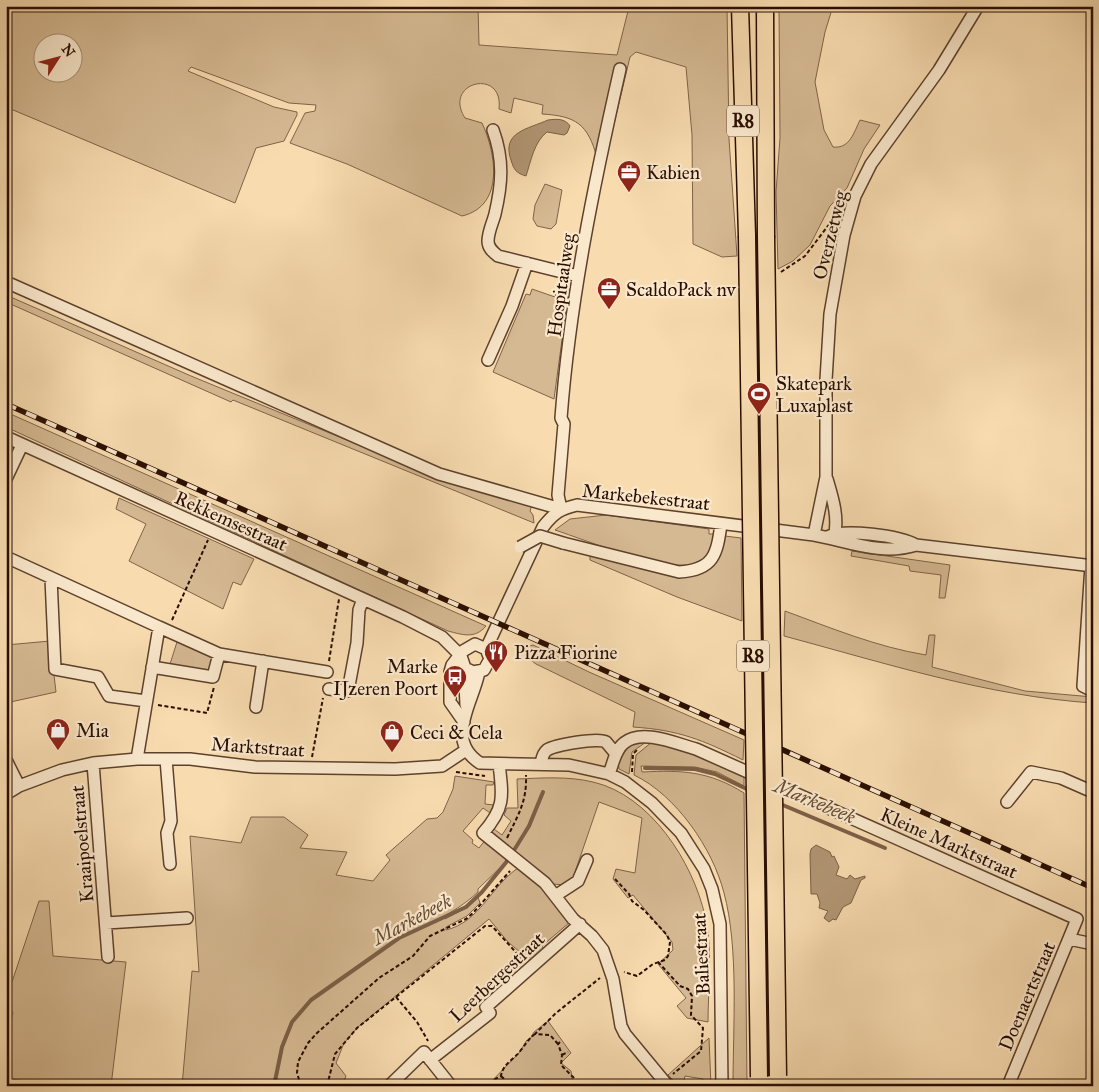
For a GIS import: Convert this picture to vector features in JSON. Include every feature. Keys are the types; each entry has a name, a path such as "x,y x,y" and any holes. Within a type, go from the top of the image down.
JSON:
{"highway":[{"name":"R8","path":"740,6 747,236 759,1086"},
{"name":"R8","path":"765,6 766,236 778,1086"}],"street":[{"name":"Overzetweg","path":"814,536 826,477 826,380 830,314 844,235 854,202 871,164 940,70 978,6"},
{"name":"Hospitaalweg","path":"561,509 558,495 564,424 561,418 578,276 597,172 620,69"},
{"path":"493,130 499,147 502,167 500,192 488,240 490,250 498,256 578,276"},
{"path":"488,360 512,306 526,263"},
{"path":"6,282 439,474 561,509"},
{"name":"Rekkemsestraat","path":"6,437 211,532 363,599 442,637 457,640 464,651"},
{"path":"6,479 22,445"},
{"name":"Overzetweg","path":"826,477 834,501 832,537"},
{"name":"Markebekestraat","path":"486,648 543,527 554,513 577,505 832,537 885,549 905,548 916,545 1092,566"},
{"path":"520,547 540,536 680,572 692,571 707,565 713,557 721,524"},
{"path":"6,557 219,654 327,672"},
{"path":"1088,688 1092,566"},
{"path":"52,578 55,669 98,677 109,696 146,702"},
{"path":"329,688 348,691 363,599"},
{"path":"137,759 152,667 163,629"},
{"path":"464,651 462,665 474,672 484,670 490,660 486,648 479,644 464,651 452,665 450,702 464,722"},
{"path":"152,667 213,677 219,654"},
{"path":"256,707 263,661"},
{"path":"466,750 463,740 464,722 474,672"},
{"name":"Kleine Marktstraat","path":"616,754 624,743 630,739 647,737 696,749 1083,918"},
{"path":"541,764 542,756 549,749 596,740 606,742 616,754 609,774"},
{"name":"Marktstraat","path":"6,794 19,786 62,770 94,763 137,759 166,759 202,760 256,767 395,769 442,766 466,750"},
{"name":"Baliestraat","path":"466,750 480,763 569,765 609,774 625,782 668,819 690,846 712,889 720,924 722,1086"},
{"path":"166,759 171,822 166,833 170,864"},
{"path":"6,760 19,786"},
{"name":"Kraaipoelstraat","path":"94,763 108,957"},
{"path":"500,764 500,808 497,817 483,833 545,883 573,919 592,936 606,957 625,1034 665,1084"},
{"path":"1007,802 1031,772 1061,778 1093,792"},
{"path":"555,896 578,881 587,860"},
{"name":"Kraaipoelstraat","path":"106,923 187,918"},
{"name":"Doenaertstraat","path":"1008,1086 1069,939 1083,918"},
{"name":"Leerbergestraat","path":"427,1056 490,1013 486,1007 580,924"},
{"path":"1069,939 1093,944"},
{"path":"389,1086 427,1056 451,1086"}],"path":[{"path":"778,274 805,256 816,244 833,217 854,202"},
{"path":"163,629 211,532"},
{"path":"146,702 207,713 216,680 213,677"},
{"path":"632,777 633,754 654,739"},
{"path":"503,849 523,806 528,789 526,775"},
{"path":"301,1086 297,1073 298,1062 317,1033 380,978 413,956 430,936 466,919 473,913 517,860"},
{"path":"1083,918 1093,919"},
{"path":"327,1086 335,1054 357,1028 485,926 492,926 521,958 534,965"},
{"path":"658,962 680,986 688,989 692,996 691,1015 704,1028 701,1051 665,1084"},
{"path":"396,997 426,1036 428,1040 427,1056"},
{"path":"483,1086 501,1076 505,1065 521,1052 527,1040 534,1034"},
{"path":"560,1042 558,1044 562,1055 561,1065 575,1079 576,1086"},
{"path":"562,1055 568,1052"},
{"path":"568,1070 571,1067"},
{"path":"501,1076 512,1086"},
{"path":"575,1079 579,1076"}],"shaded area":[{"path":"6,6 478,6 479,45 617,55 628,11 635,7 642,11 644,6 727,6 729,139 737,256 722,257 693,244 692,135 686,67 636,52 630,57 610,141 597,158 585,130 572,120 542,114 543,105 514,98 511,113 499,109 498,96 493,88 484,84 475,84 467,88 461,96 460,106 465,118 482,123 491,149 493,177 491,190 485,201 476,210 462,216 347,164 290,143 305,113 315,111 316,105 289,103 191,67 188,71 274,107 297,112 284,141 256,148 235,203 6,107"},
{"path":"779,6 833,6 825,32 815,82 824,130 833,147 844,145 851,139 860,120 880,125 864,149 847,188 830,206 810,245 793,261 778,269 776,192 780,138"},
{"path":"557,119 566,122 570,126 567,133 564,135 547,132 536,146 526,176 520,174 512,163 509,151 513,137 525,129 548,120"},
{"path":"545,184 562,190 556,224 551,229 537,226 533,219 535,205"},
{"path":"558,286 569,288 554,399 493,372 526,294 530,295 532,289 555,297"},
{"path":"6,295 191,376 444,480 532,505 530,511 533,515 534,523 233,400 231,402 6,302"},
{"path":"6,412 486,626 478,633 468,635 448,631 6,427"},
{"path":"119,498 254,559 241,585 233,582 223,609 129,561 146,524 116,509"},
{"path":"606,515 709,529 709,534 714,534 711,551 706,560 694,565 677,565 632,556 555,530 570,519"},
{"path":"725,536 741,538 742,621 677,597 590,560 590,554 689,576 698,575 710,568 714,563 721,551"},
{"path":"852,551 950,565 945,598 939,598 941,575 910,571 909,566 851,556"},
{"path":"785,611 872,642 926,655 929,635 935,635 932,667 1025,691 1093,697 1093,703 1053,699 975,686 784,636"},
{"path":"50,641 56,692 6,703 6,645"},
{"path":"177,642 211,654 213,658 210,669 206,672 170,664"},
{"path":"533,645 589,672 744,740 743,760 677,733 633,727 635,712 536,664 528,658 528,646"},
{"path":"646,742 632,752 629,774 619,769 618,762 631,743"},
{"path":"652,742 683,748 744,775 744,786 717,772 695,767 641,766 642,772 670,771 707,776 744,793 747,1086 733,1086 732,938 724,893 711,859 691,825 664,796 634,775 636,755"},
{"path":"455,776 494,782 493,785 486,785 485,804 494,805 493,815 483,808 463,831 473,840 472,843 479,848 494,829 502,835 511,821 504,815 507,808 518,808 517,779 565,778 593,782 614,789 633,801 650,816 679,853 699,895 705,916 709,942 708,1022 687,1018 677,1006 686,998 658,964 673,950 672,942 633,895 628,898 613,879 616,869 635,873 642,818 599,802 574,875 576,879 566,885 552,884 507,857 505,863 478,889 478,892 444,916 445,919 466,908 478,897 480,903 467,916 446,927 446,930 458,926 477,912 500,884 518,868 537,880 570,922 542,946 546,952 533,963 508,942 489,919 358,1027 344,1043 336,1063 346,1076 342,1086 182,1086 192,971 199,972 190,836 241,843 251,817 284,817 308,835 300,848 347,852 336,875 373,881 390,860 386,855 427,819 437,818 443,812 453,789"},
{"path":"816,845 830,852 832,857 834,856 839,867 836,875 847,879 850,875 855,879 865,876 861,880 851,903 843,907 836,920 833,919 829,922 824,918 828,911 819,908 820,903 817,894 811,894 810,854 811,849"},
{"path":"39,901 49,901 53,956 126,962 111,1086 58,1086 6,1078 6,1049 13,1012 6,1009 6,990 9,991"},
{"path":"548,1021 571,1053 561,1063 571,1071 573,1086 487,1086 519,1053 534,1032"},
{"path":"709,1038 711,1086 702,1086 703,1079 685,1076 683,1085 677,1084 668,1075"}],"waterway":[{"name":"Markebeek","path":"645,768 695,769 715,774 751,791"},
{"name":"Markebeek","path":"274,1086 282,1047 292,1022 311,1000 399,938 466,907 482,892 508,860 529,826 543,792"},
{"name":"Markebeek","path":"778,803 885,848"}],"railway":[{"path":"6,404 1093,888"}],"place":[{"name":"Kabien","path":"629,193"},
{"name":"ScaldoPack nv","path":"609,310"},
{"name":"Skatepark Luxaplast","path":"759,415"},
{"name":"Pizza Fiorine","path":"496,673"},
{"name":"Marke IJzeren Poort","path":"455,698"},
{"name":"Mia","path":"58,751"},
{"name":"Ceci & Cela","path":"392,753"}]}
